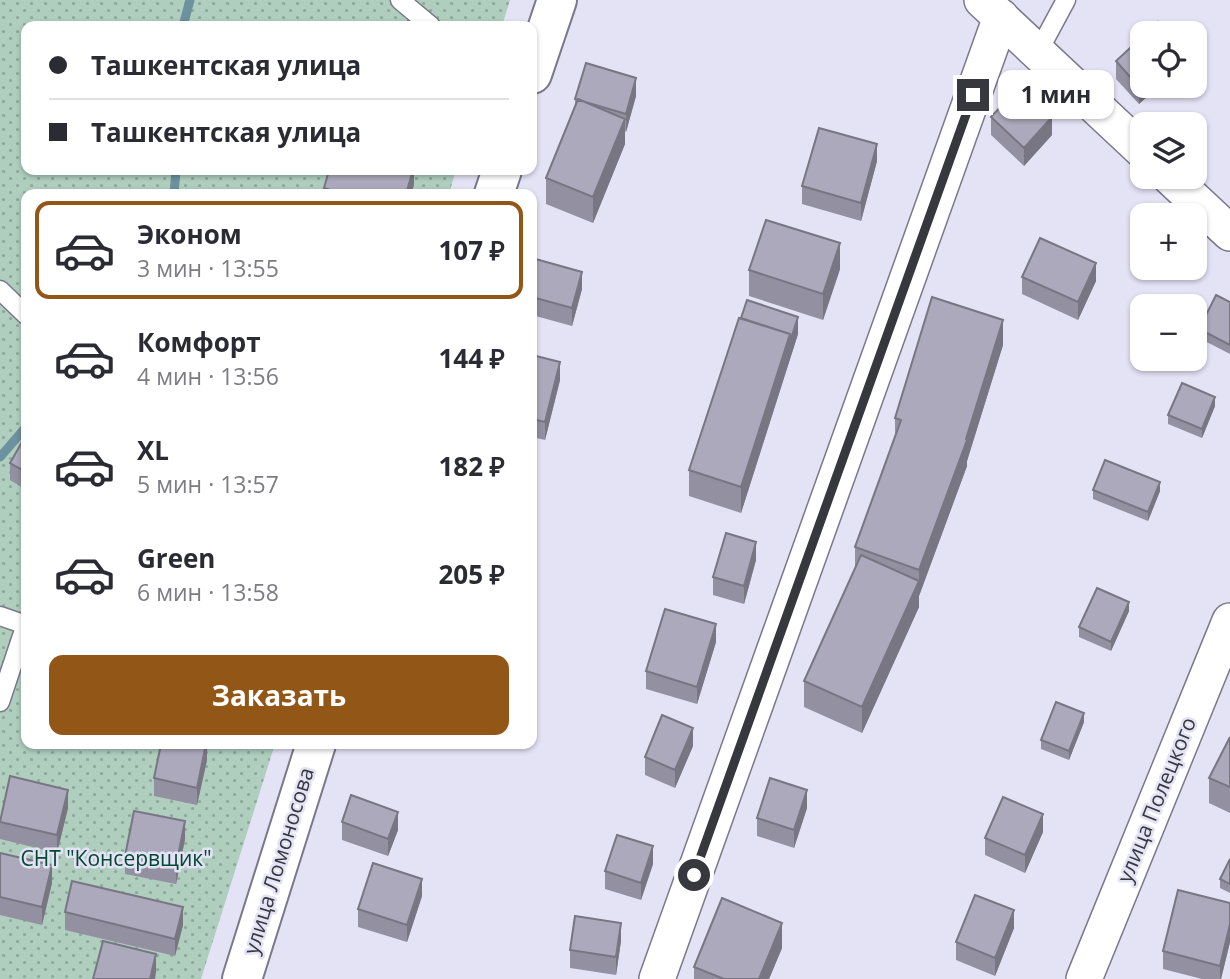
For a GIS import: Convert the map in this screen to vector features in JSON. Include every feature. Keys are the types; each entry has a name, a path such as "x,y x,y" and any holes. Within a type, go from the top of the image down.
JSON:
{"main road":[{"path":"537,59 557,0"},
{"name":"улица Ломоносова","path":"242,979 314,749"}],"street":[{"path":"657,979 991,9 1130,139"},
{"path":"1183,189 1230,233"},
{"name":"улица Полецкого","path":"1084,979 1230,621"}],"lane":[{"path":"400,0 425,21"},
{"path":"1038,52 1066,0"},
{"path":"0,290 21,310"},
{"path":"0,616 21,622"},
{"path":"0,702 21,639"}],"green space":[{"name":"СНТ \"Консервщик\"","path":"0,0 510,0 504,21 21,21 21,175 455,175 450,189 21,189 21,749 273,749 201,979 0,979"}],"building":[{"path":"1130,48 1130,77 1116,61"},
{"path":"586,63 636,78 626,114 575,99"},
{"path":"1019,87 1052,117 1024,148 991,117"},
{"path":"578,99 625,119 593,197 546,178"},
{"path":"819,128 877,144 861,203 802,186"},
{"path":"328,175 412,175 407,189 324,188"},
{"path":"766,220 840,243 823,294 749,270"},
{"path":"1040,238 1096,263 1078,302 1022,277"},
{"path":"537,259 582,272 572,308 537,298"},
{"path":"1216,295 1230,302 1230,345 1207,333 1207,313"},
{"path":"932,297 1003,320 967,440 919,570 855,547 901,420 895,418"},
{"path":"747,300 798,317 790,342 790,334 741,318"},
{"path":"739,318 790,334 741,487 689,470"},
{"path":"537,356 560,362 545,422 537,420"},
{"path":"1182,383 1215,397 1202,429 1168,415"},
{"path":"21,444 21,469 10,463"},
{"path":"1105,460 1160,482 1148,512 1093,490"},
{"path":"726,533 756,542 744,586 713,577"},
{"path":"861,555 919,581 862,707 804,681"},
{"path":"1097,588 1129,602 1111,642 1079,627"},
{"path":"665,609 716,624 697,687 646,671"},
{"path":"1056,702 1084,713 1069,751 1041,740"},
{"path":"662,715 693,728 675,770 645,757"},
{"path":"1230,737 1230,787 1209,778"},
{"path":"160,749 205,749 197,788 154,778"},
{"path":"10,776 68,790 57,835 0,822"},
{"path":"770,778 807,790 794,830 757,818"},
{"path":"351,795 398,812 388,839 342,822"},
{"path":"1003,797 1043,814 1025,855 985,838"},
{"path":"134,811 185,821 176,866 125,856"},
{"path":"617,835 653,846 641,883 605,871"},
{"path":"0,853 52,865 42,907 0,897"},
{"path":"1230,859 1230,884 1220,879"},
{"path":"373,863 422,879 407,925 358,909"},
{"path":"72,881 183,907 175,939 65,912"},
{"path":"1178,890 1230,903 1230,924 1220,966 1163,951"},
{"path":"975,895 1014,910 995,958 956,942"},
{"path":"722,898 782,923 759,979 724,979 694,967"},
{"path":"575,916 621,923 616,957 570,950"},
{"path":"103,941 156,954 150,979 93,979"}],"waterway":[{"path":"184,21 190,0"},
{"path":"174,189 176,175"},
{"path":"0,457 21,433"}],"route":[{"path":"694,875 973,95"}]}
